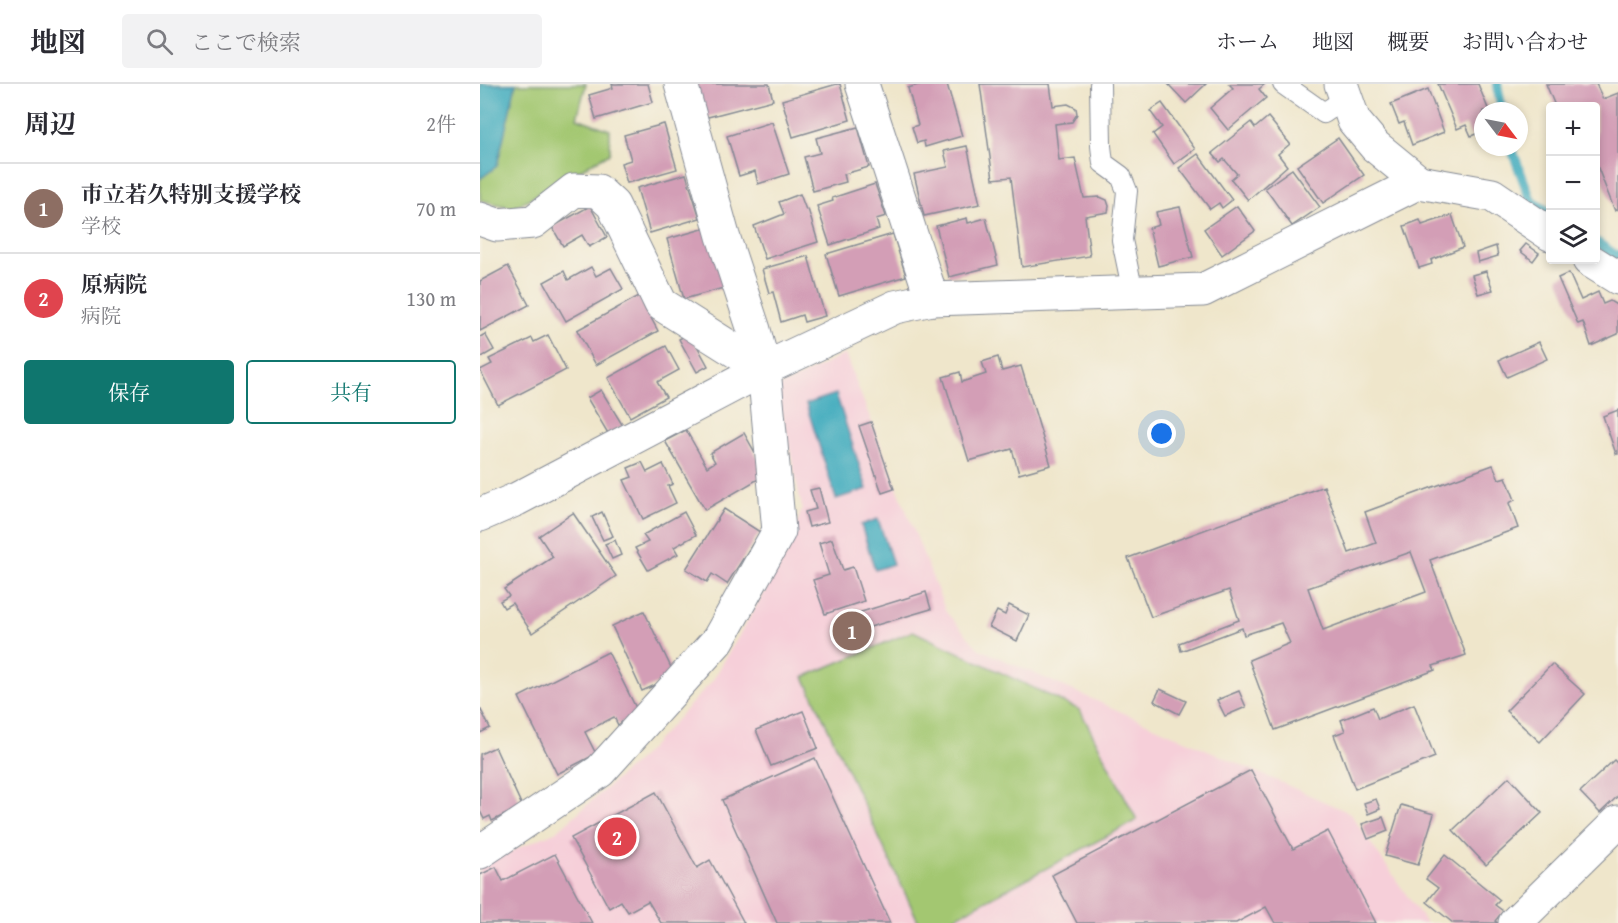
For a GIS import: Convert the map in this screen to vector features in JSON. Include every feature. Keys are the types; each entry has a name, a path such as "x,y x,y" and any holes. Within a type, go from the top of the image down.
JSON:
{"street":[{"path":"480,852 600,771 718,640 779,531 764,369 754,330 723,236 681,84"},
{"path":"862,84 932,299"},
{"path":"1343,91 1354,121 1375,146 1419,182 1492,195 1546,231"},
{"path":"480,515 517,499 764,369 895,307 932,299 1203,291 1419,182"},
{"path":"480,219 497,225 533,222 574,190 598,192 613,205 661,304 764,369"},
{"path":"1596,264 1618,278"},
{"path":"1515,923 1618,822"}],"lane":[{"path":"1100,84 1103,163 1121,176 1127,191 1122,240 1133,293"},
{"path":"1283,84 1324,113 1343,91"}],"shaded area":[{"path":"845,354 946,612 979,649 1350,813 1426,923 480,923 480,865 557,831 642,757 713,680 789,550 802,508 777,388"}],"green space":[{"path":"480,84 586,84 577,118 610,130 610,153 513,208 480,200"},
{"path":"913,631 1080,710 1137,820 944,923 919,923 804,677"}],"water":[{"path":"480,84 516,84 497,166 480,179"},
{"path":"836,394 867,489 836,499 806,404"},
{"path":"878,519 893,564 875,570 861,525"}],"building":[{"path":"612,84 648,84 653,102 596,119 589,95 613,88"},
{"path":"695,84 769,84 773,100 704,118"},
{"path":"840,84 850,120 793,137 782,100"},
{"path":"921,84 947,84 962,136 925,147 924,141 917,143 912,127 918,125 908,88"},
{"path":"980,84 1050,84 1053,106 1068,104 1076,108 1077,114 1072,122 1055,124 1059,160 1075,158 1084,198 1100,197 1107,200 1109,206 1108,212 1085,216 1090,256 1022,267 1011,177 993,179"},
{"path":"1168,84 1206,84 1186,103"},
{"path":"1229,84 1265,84 1259,89 1266,98 1228,130 1210,108 1233,88"},
{"path":"1438,84 1478,84 1485,102 1474,102 1474,135 1471,136 1466,125 1457,129"},
{"path":"1546,84 1596,84 1603,99 1618,93 1618,209 1615,211 1600,173 1600,102 1553,102"},
{"path":"1428,89 1444,132 1412,145 1404,122 1399,124 1391,104"},
{"path":"1162,103 1195,149 1174,164 1153,134 1162,127 1150,111"},
{"path":"1268,117 1290,144 1278,154 1287,166 1248,200 1231,179 1237,174 1224,159 1220,162 1212,153 1251,122 1255,128"},
{"path":"772,122 789,174 758,184 755,171 739,176 727,136"},
{"path":"664,124 677,169 627,183 621,163 631,160 624,135"},
{"path":"858,127 869,167 844,174 846,182 813,191 804,157 820,153 816,138"},
{"path":"1338,138 1364,175 1323,203 1297,166"},
{"path":"967,146 980,204 924,216 914,174 948,167 944,151"},
{"path":"1198,154 1232,200 1222,208 1219,203 1210,209 1179,168"},
{"path":"1292,169 1320,207 1292,226 1265,188"},
{"path":"686,174 700,218 650,233 637,188"},
{"path":"875,184 886,216 876,219 879,229 830,245 817,206 833,201 832,198"},
{"path":"800,194 806,210 808,209 818,242 765,259 754,226 784,214 779,202"},
{"path":"590,206 607,237 589,247 582,235 563,246 552,227"},
{"path":"1237,206 1255,231 1222,255 1204,229"},
{"path":"1180,207 1193,257 1158,266 1149,228 1159,225 1156,212"},
{"path":"1452,215 1463,247 1431,260 1432,264 1419,268 1404,226 1420,220 1422,225"},
{"path":"967,218 968,223 986,218 998,265 949,277 936,226"},
{"path":"710,227 727,287 684,299 667,239"},
{"path":"893,234 906,276 839,296 826,254"},
{"path":"1526,244 1539,253 1533,261 1520,251"},
{"path":"1496,246 1498,256 1478,262 1476,253"},
{"path":"808,256 825,316 804,322 802,315 781,322 773,292 769,293 762,269"},
{"path":"508,266 529,305 480,331 480,281"},
{"path":"591,267 596,276 611,268 623,289 566,321 544,282 564,271 568,280"},
{"path":"1486,271 1493,290 1478,294 1472,275"},
{"path":"1569,273 1581,300 1598,292 1603,304 1610,301 1618,306 1618,334 1591,346 1583,322 1578,324 1558,278"},
{"path":"639,296 658,331 596,365 577,330"},
{"path":"690,333 708,366 697,372 679,339"},
{"path":"485,334 494,350 480,358 480,337"},
{"path":"548,335 566,370 498,405 480,370 492,364 489,359 532,338 534,342"},
{"path":"1539,342 1547,359 1507,377 1499,360"},
{"path":"666,346 679,370 657,382 666,397 630,417 608,378"},
{"path":"998,357 1002,371 1021,366 1051,465 1019,474 1012,449 969,461 943,377 960,372 962,382 986,374 982,362"},
{"path":"601,390 623,426 609,435 587,398"},
{"path":"1618,410 1618,454 1616,454 1603,416"},
{"path":"871,422 894,489 882,493 859,426"},
{"path":"686,430 707,467 715,462 710,453 744,433 767,474 705,510 665,441"},
{"path":"642,462 647,472 663,464 673,484 668,486 676,503 643,519 624,480 632,477 628,468"},
{"path":"1493,465 1499,479 1506,477 1515,500 1509,503 1518,528 1430,560 1466,655 1433,666 1435,670 1275,730 1249,660 1290,643 1281,623 1244,635 1242,628 1181,651 1179,643 1239,620 1229,590 1151,617 1128,558 1324,486 1349,553 1376,543 1365,512","holes":["1411,552 1426,592 1323,630 1308,588"]},
{"path":"819,488 828,522 809,527 805,512 816,509 810,490"},
{"path":"724,509 760,532 727,584 712,574 707,582 686,569"},
{"path":"602,512 613,536 603,540 592,517"},
{"path":"684,512 696,535 674,547 678,554 648,570 635,548 648,542 643,535"},
{"path":"573,513 616,576 532,633 512,603 504,608 500,601 509,596 504,589 553,557 539,536"},
{"path":"832,539 843,570 853,567 864,601 825,614 813,580 829,575 819,543"},
{"path":"615,540 621,555 612,559 605,544"},
{"path":"926,592 931,609 863,629 858,613"},
{"path":"1009,605 1029,615 1017,641 989,627 997,611 1005,615"},
{"path":"644,611 675,676 642,691 612,626"},
{"path":"608,652 639,714 618,725 614,717 585,732 596,754 557,774 519,697"},
{"path":"1552,664 1585,694 1540,742 1506,711"},
{"path":"1160,689 1186,701 1179,714 1154,701"},
{"path":"1239,691 1246,707 1225,716 1217,700"},
{"path":"1414,704 1435,757 1355,789 1334,735 1345,731 1341,720 1373,707 1378,719"},
{"path":"480,708 490,728 480,733"},
{"path":"803,711 818,748 771,766 756,730"},
{"path":"495,747 522,806 492,821 490,816 484,819 480,811 480,754"},
{"path":"815,758 890,923 777,923 722,800"},
{"path":"1614,760 1618,764 1618,796 1600,813 1580,792"},
{"path":"1251,770 1293,849 1328,831 1376,923 1275,923 1266,907 1236,923 1077,923 1052,875"},
{"path":"1509,777 1542,813 1486,865 1453,830"},
{"path":"656,792 697,868 710,860 744,923 661,923 648,901 628,912 621,901 609,908 571,838"},
{"path":"1376,799 1380,809 1368,814 1364,803"},
{"path":"1401,805 1434,814 1418,865 1385,856"},
{"path":"1383,817 1388,831 1368,839 1362,824"},
{"path":"555,854 592,923 480,923 480,875 496,867 503,881"},
{"path":"1445,855 1500,900 1495,905 1503,911 1495,921 1498,923 1453,923 1427,902 1438,888 1426,879"}],"waterway":[{"path":"1497,84 1500,102"},
{"path":"1514,156 1531,201 1546,210"},
{"path":"1600,245 1618,257"}],"place":[{"name":"市立若久特別支援学校","path":"852,631"},
{"name":"原病院","path":"617,837"}]}
